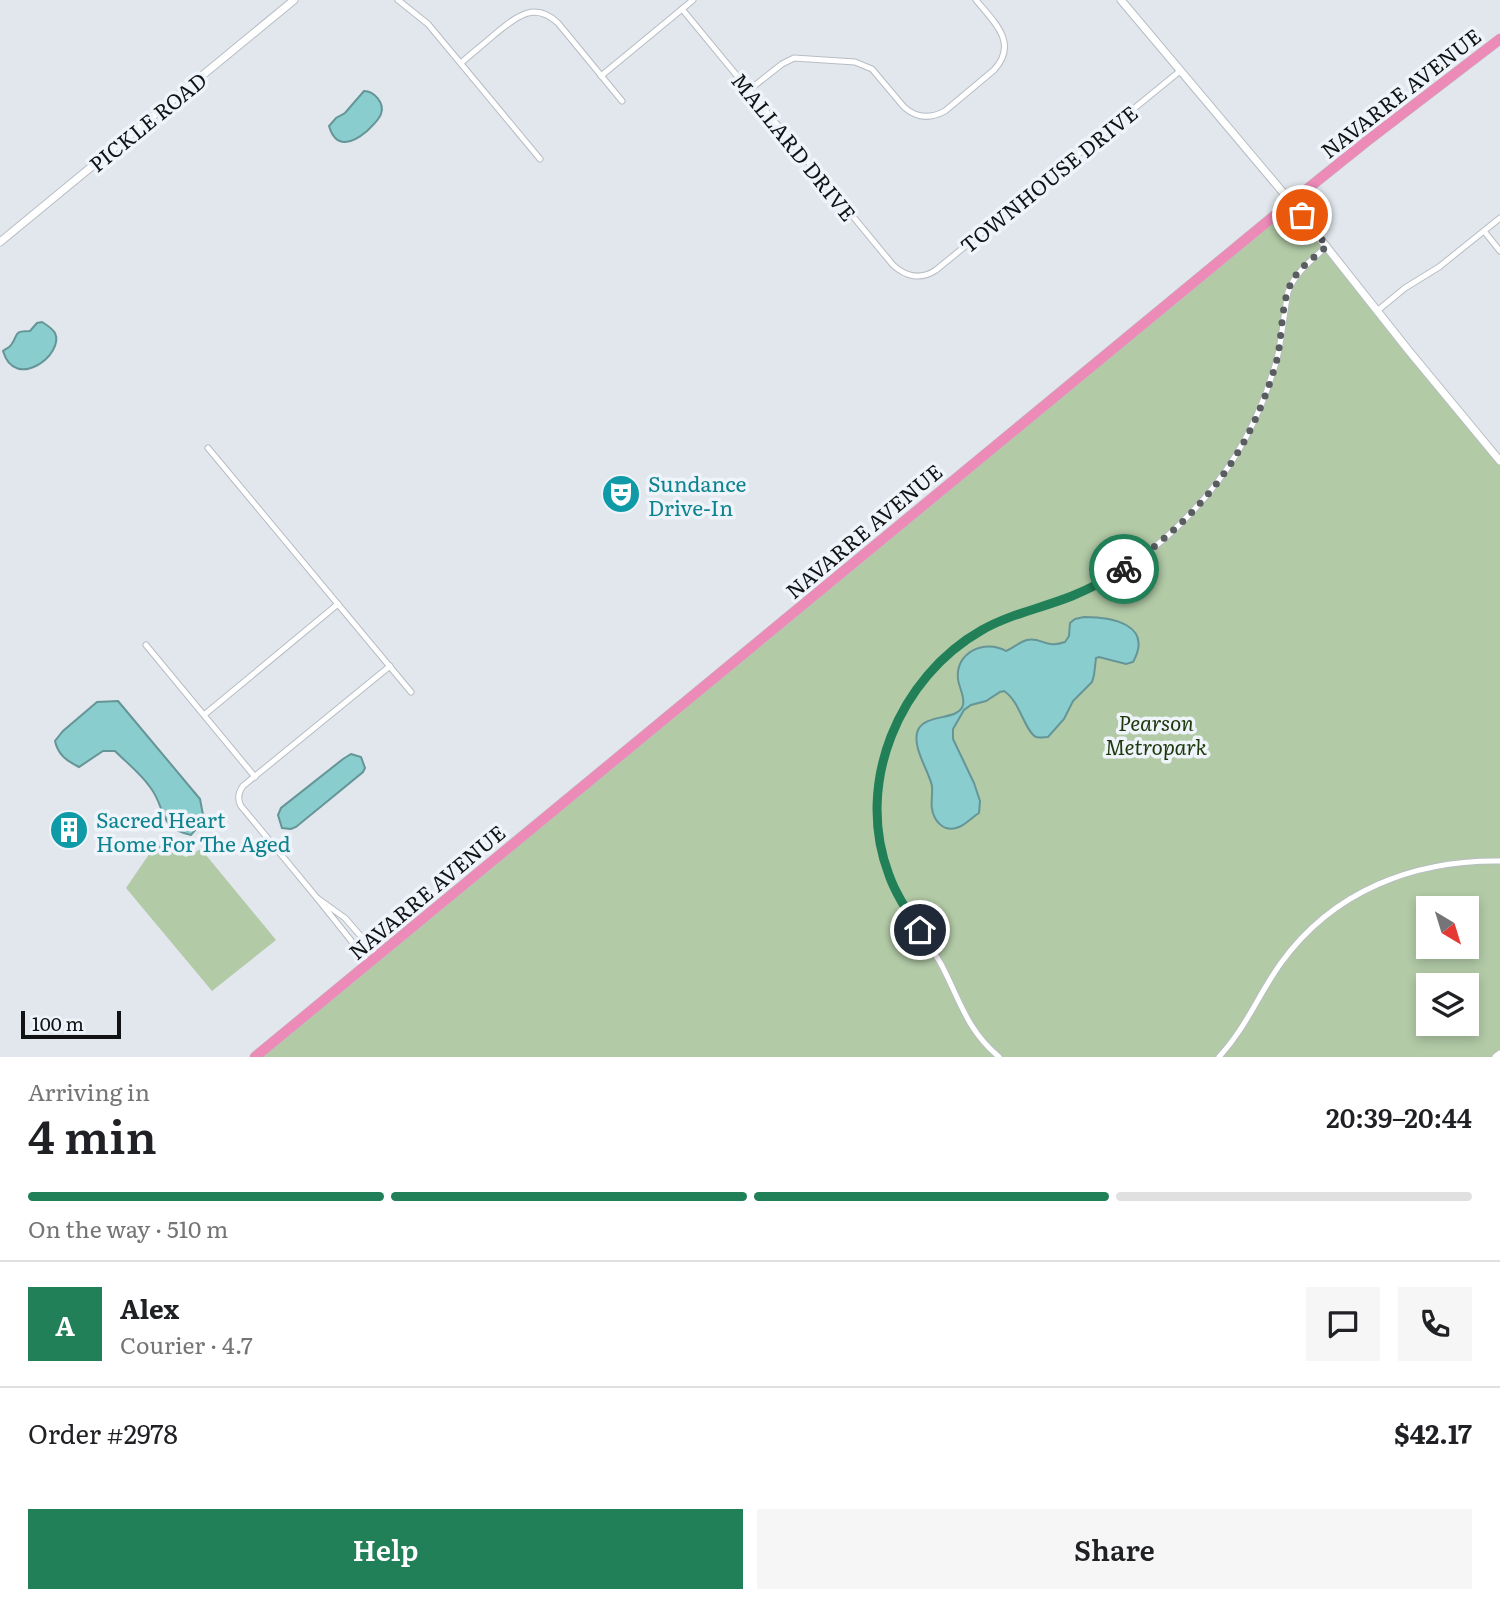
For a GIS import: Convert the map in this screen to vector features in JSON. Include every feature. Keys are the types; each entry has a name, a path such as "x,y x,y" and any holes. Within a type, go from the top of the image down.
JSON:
{"highway":[{"name":"NAVARRE AVENUE","path":"255,1057 1291,202 1500,39"}],"street":[{"name":"PICKLE ROAD","path":"0,242 294,0"},
{"path":"398,0 428,24 540,159"},
{"path":"601,76 693,0"},
{"path":"749,90 794,58 855,62 872,69 910,112 924,117 936,115 945,111 994,70 1003,56 1005,47 1002,33 976,0"},
{"path":"1121,0 1291,202 1500,461"},
{"name":"MALLARD DRIVE","path":"682,9 893,265 905,274 914,276"},
{"path":"461,63 517,16 541,13 555,20 622,101"},
{"name":"TOWNHOUSE DRIVE","path":"914,276 928,275 936,270 1180,71"},
{"path":"1377,311 1405,288 1436,270 1500,218"},
{"path":"1484,231 1500,251"},
{"path":"999,1057 982,1041 965,1017 941,964 911,918 888,874 877,811 880,774 891,736 920,684 962,642 992,624 1073,596 1119,572 1169,536 1206,498 1236,457 1262,404 1276,362 1292,281 1296,274 1327,246"},
{"path":"208,448 411,692"},
{"path":"204,715 338,604"},
{"path":"146,645 255,777"},
{"path":"373,959 317,898 241,806 238,797 240,790 255,777 390,666"},
{"path":"1219,1057 1241,1029 1291,950 1339,906 1396,876 1440,865 1500,861"},
{"path":"317,898 345,918 373,959"}],"green space":[{"name":"Pearson Metropark","path":"1291,202 1500,461 1500,1057 254,1057"},
{"path":"156,844 186,857 201,849 276,940 212,991 126,888"}],"water":[{"path":"364,91 378,98 382,110 380,116 362,135 351,141 336,139 329,126 345,113"},
{"path":"42,322 54,331 56,341 46,359 27,369 9,363 3,351 10,346 18,333 30,331 37,323"},
{"path":"1084,617 1117,621 1134,631 1138,639 1138,649 1133,662 1126,664 1096,658 1092,682 1073,701 1064,719 1048,737 1036,737 1032,734 1014,702 1004,691 964,710 953,729 953,739 974,783 980,801 979,813 960,827 943,827 933,814 932,786 916,736 922,725 928,721 960,710 963,705 958,679 961,662 966,655 981,647 1006,651 1027,640 1049,644 1065,642 1069,636 1070,623"},
{"path":"118,701 200,799 204,820 191,835 180,832 168,822 150,787 115,751 103,751 79,767 67,760 58,750 55,741 63,731 97,702"},
{"path":"351,754 361,757 365,768 363,772 296,827 282,828 278,815 281,808"}],"way so far":[{"path":"1124,569 1169,536 1206,498 1248,436 1276,362 1292,281 1296,274 1327,246 1302,215"}],"place":[{"name":"Sundance Drive-In","path":"621,494"},
{"name":"Sacred Heart Home For The Aged","path":"69,830"}],"route":[{"path":"920,930 899,898 888,874 877,819 880,774 899,718 920,684 934,668 970,637 1004,619 1073,596 1124,569"}]}
